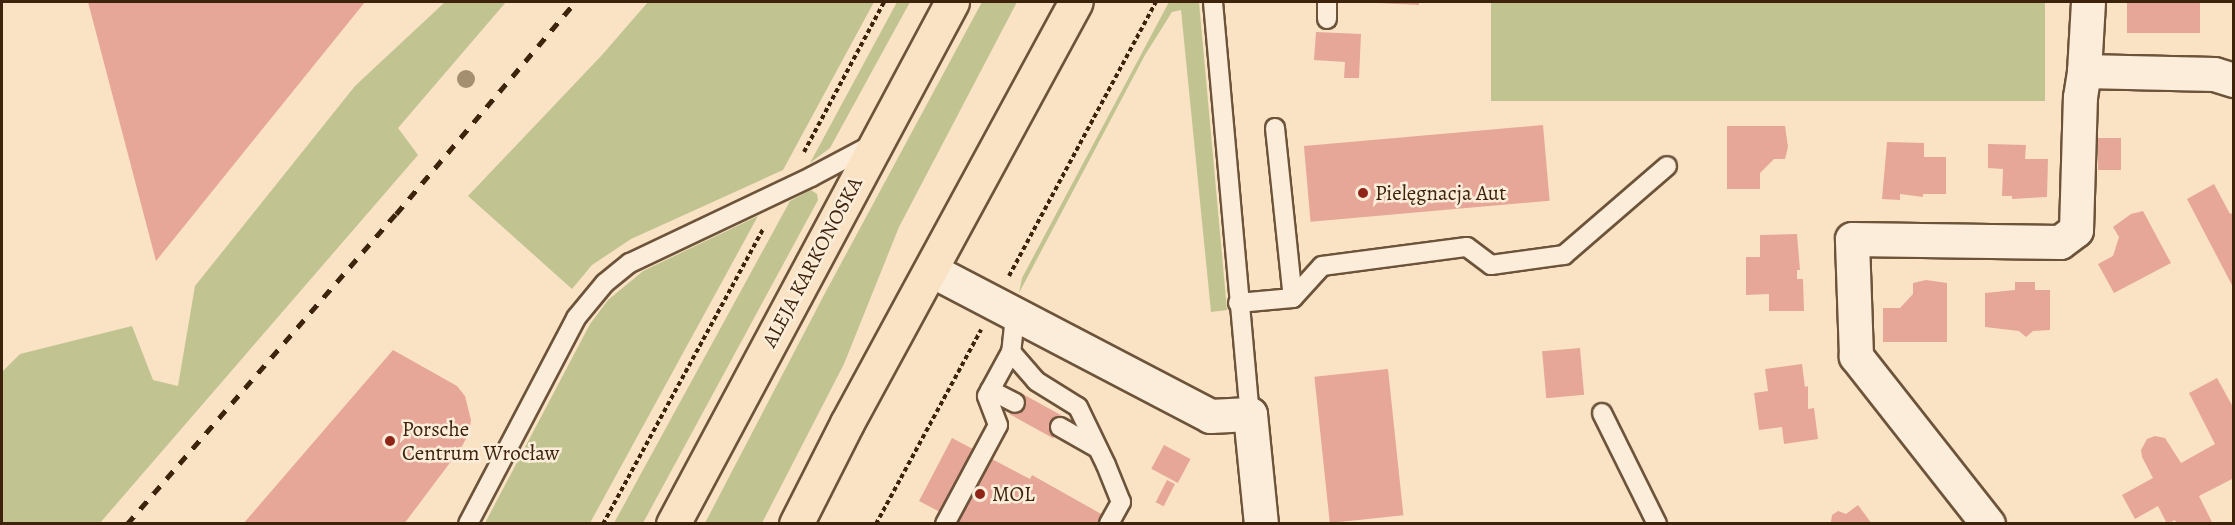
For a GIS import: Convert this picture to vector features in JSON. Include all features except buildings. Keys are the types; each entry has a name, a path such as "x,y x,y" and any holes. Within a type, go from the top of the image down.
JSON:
{"main road":[{"name":"ALEJA KARKONOSKA","path":"673,524 875,142 952,2"},
{"path":"796,524 847,423 1076,2"}],"street":[{"path":"1988,524 1856,356 1852,239 2060,242 2076,230 2080,98 2088,2"},
{"path":"2084,71 2214,74 2234,80"},
{"path":"930,270 1004,311 1210,416 1250,414 1261,524"}],"lane":[{"path":"1213,2 1238,303 1250,414"},
{"path":"1275,128 1293,298"},
{"path":"468,524 576,318 605,283 630,263 810,177 875,142"},
{"path":"1238,303 1293,298 1322,266 1467,247 1491,265 1564,255 1667,166"},
{"path":"1004,311 1011,352 1036,381 1078,407 1121,502 1109,524"},
{"path":"945,524 998,425 987,396 1011,352"},
{"path":"990,390 1015,404"},
{"path":"1602,413 1657,524"},
{"path":"1060,427 1096,448"}],"path":[{"path":"798,163 884,2"},
{"path":"876,524 1004,311 1156,2"},
{"path":"603,524 768,220"}],"green space":[{"path":"445,2 506,2 398,128 418,155 100,523 2,523 2,372 20,354 132,326 153,380 178,386 195,286 355,86"},
{"path":"648,2 874,2 783,170 631,239 592,265 572,289 468,196 602,55"},
{"path":"897,2 910,2 830,148 810,163"},
{"path":"982,2 1017,2 899,227 844,364 762,523 705,523 824,295"},
{"path":"1169,2 1199,2 1227,310 1211,312 1181,10 1172,12 1145,55 1019,293 1022,278"},
{"path":"1491,2 2045,2 2045,101 1491,101"},
{"path":"811,190 817,194 818,200 643,523 614,523 790,201"},
{"path":"758,216 590,523 485,523 590,324 608,300 643,271"}],"railway":[{"path":"127,524 396,214 575,2"}],"place":[{"name":"Pielęgnacja Aut","path":"1363,193"},
{"name":"Porsche Centrum Wrocław","path":"390,441"},
{"name":"MOL","path":"980,494"}]}
